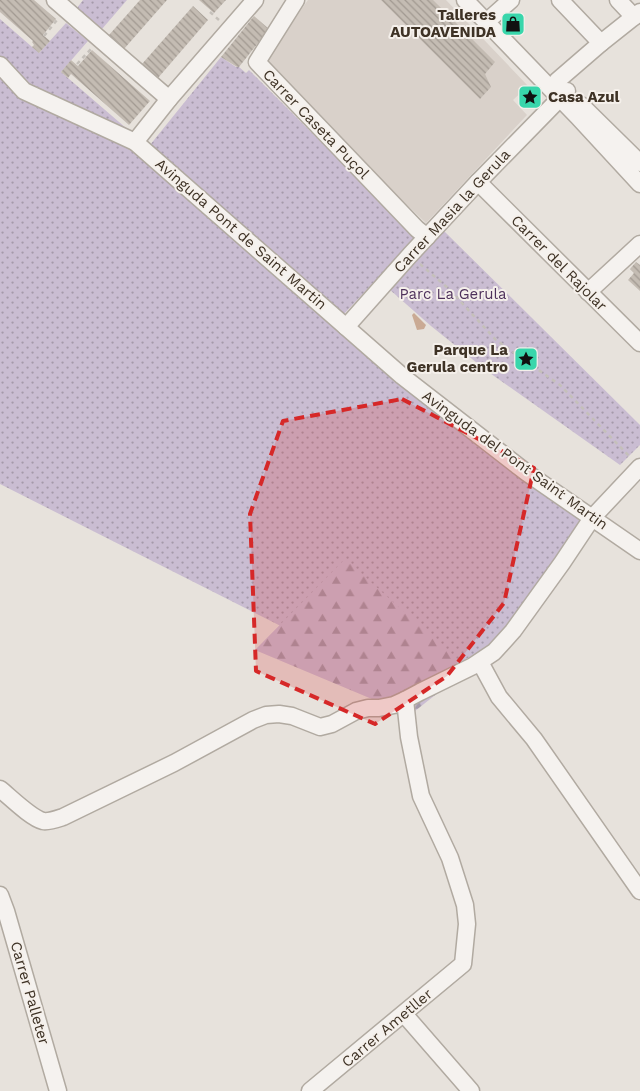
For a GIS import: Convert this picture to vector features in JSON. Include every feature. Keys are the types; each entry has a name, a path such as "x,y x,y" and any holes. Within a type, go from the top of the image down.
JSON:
{"street":[{"path":"136,142 169,99 255,0"},
{"name":"Carrer Caseta Puçol","path":"296,0 257,62 427,238"},
{"path":"464,0 640,163"},
{"path":"477,0 561,90 640,184"},
{"path":"493,16 511,0"},
{"path":"560,0 601,43"},
{"path":"618,0 636,19"},
{"path":"60,5 86,21 100,39 169,99"},
{"name":"Carrer Masia la Gerula","path":"346,327 561,90 601,43 636,19"},
{"name":"Avinguda Pont de Saint Martin","path":"0,65 24,91 136,142 346,327"},
{"name":"Carrer del Rajolar","path":"478,182 640,343"},
{"path":"588,292 640,244"},
{"name":"Avinguda del Pont Saint Martin","path":"346,327 402,376 527,473 640,551"},
{"path":"0,789 35,818 44,821 53,820 63,817 165,767 253,720 266,715 292,716 320,727 332,724 356,710 394,705 468,669 494,652 513,631 592,518 640,467"},
{"path":"480,662 499,697 534,739 640,891"},
{"name":"Carrer Ametller","path":"310,1091 463,964 467,924 464,905 450,858 421,796 409,737 405,700"},
{"name":"Carrer Palleter","path":"0,895 58,1091"},
{"path":"404,1014 472,1091"}],"path":[{"path":"44,36 60,5"},
{"path":"77,64 100,39"},
{"path":"410,255 448,290 496,340 560,385 640,467"}],"highlighted area":[{"path":"402,399 534,468 504,603 447,676 375,724 256,671 250,514 283,421"}],"shaded area":[{"path":"308,0 446,0 528,86 513,100 527,115 426,223 327,128 265,61"},
{"path":"414,313 426,325 424,329 417,330 412,315"}],"green space":[{"path":"83,0 127,0 102,29 77,8"},
{"path":"0,19 39,53 66,23 88,41 61,72 126,128 122,133 346,327 592,518 513,631 411,692 0,484"},
{"path":"221,57 246,73 249,70 416,237 343,315 150,145"},
{"name":"Parc La Gerula","path":"444,231 640,425 640,445 620,465 487,371 389,289"},
{"path":"345,559 468,669 410,715 255,650"}],"building":[{"path":"0,0 34,0 56,19 43,35 50,41 39,53 32,47 34,45 33,41 0,12"},
{"path":"140,0 167,0 124,49 109,35"},
{"path":"199,0 226,0 214,13"},
{"path":"381,0 433,0 495,62 485,74 491,87 480,99"},
{"path":"193,6 208,20 158,78 142,64"},
{"path":"254,16 269,29 239,67 237,67 221,57"},
{"path":"92,50 150,101 129,125 71,74 68,78 61,72 71,60 78,66"},
{"path":"636,262 640,265 640,291 628,280 634,273 630,269"}],"place":[{"name":"Talleres AUTOAVENIDA","path":"513,24"},
{"name":"Casa Azul","path":"530,97"},
{"name":"Parque La Gerula centro","path":"526,359"}]}
